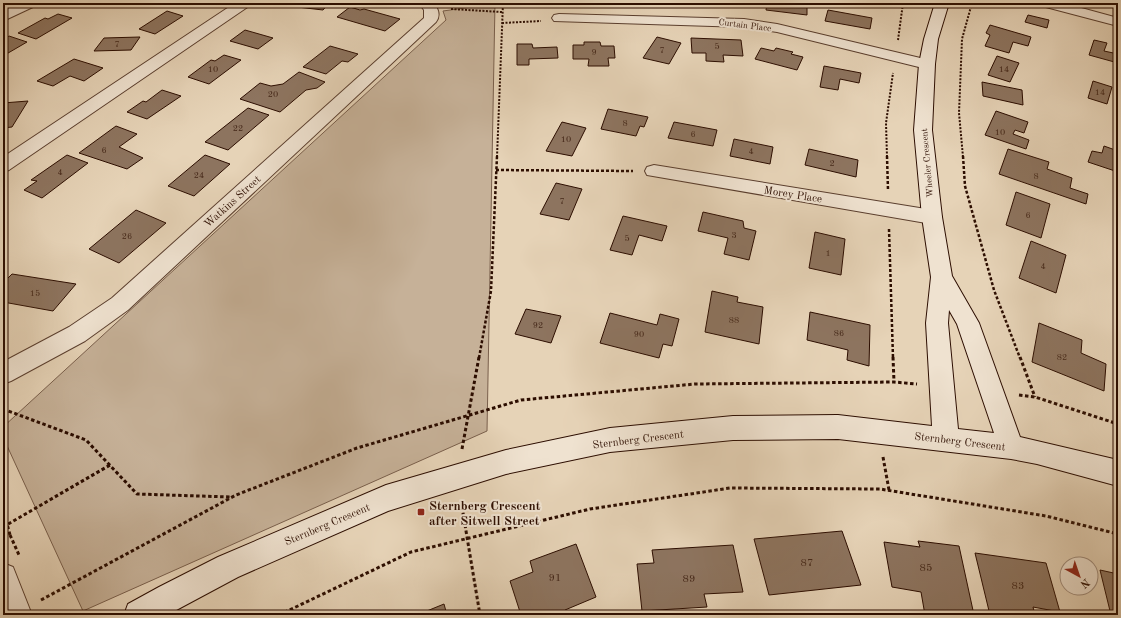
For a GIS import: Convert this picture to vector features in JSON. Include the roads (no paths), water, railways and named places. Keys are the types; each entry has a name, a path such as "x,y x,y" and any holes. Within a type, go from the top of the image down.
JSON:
{"street":[{"path":"3,18 30,3"},
{"path":"3,166 244,3"},
{"name":"Wheeler Crescent","path":"942,3 931,39 927,64 923,130 932,217 942,277 937,323 946,439"},
{"path":"1046,3 1118,22"},
{"name":"Watkins Street","path":"3,374 77,334 120,304 431,19 433,14 428,6"},
{"name":"Curtain Place","path":"559,18 744,23 777,28 927,64"},
{"name":"Morey Place","path":"654,171 932,217"},
{"name":"Wheeler Crescent","path":"942,277 968,324 1011,447"},
{"name":"Sternberg Crescent","path":"139,615 169,597 228,567 386,498 506,462 610,440 733,428 838,427 1011,447 1118,473"},
{"path":"3,577 16,614"}],"place":[{"name":"Sternberg Crescent after Sitwell Street","path":"421,512"}]}
